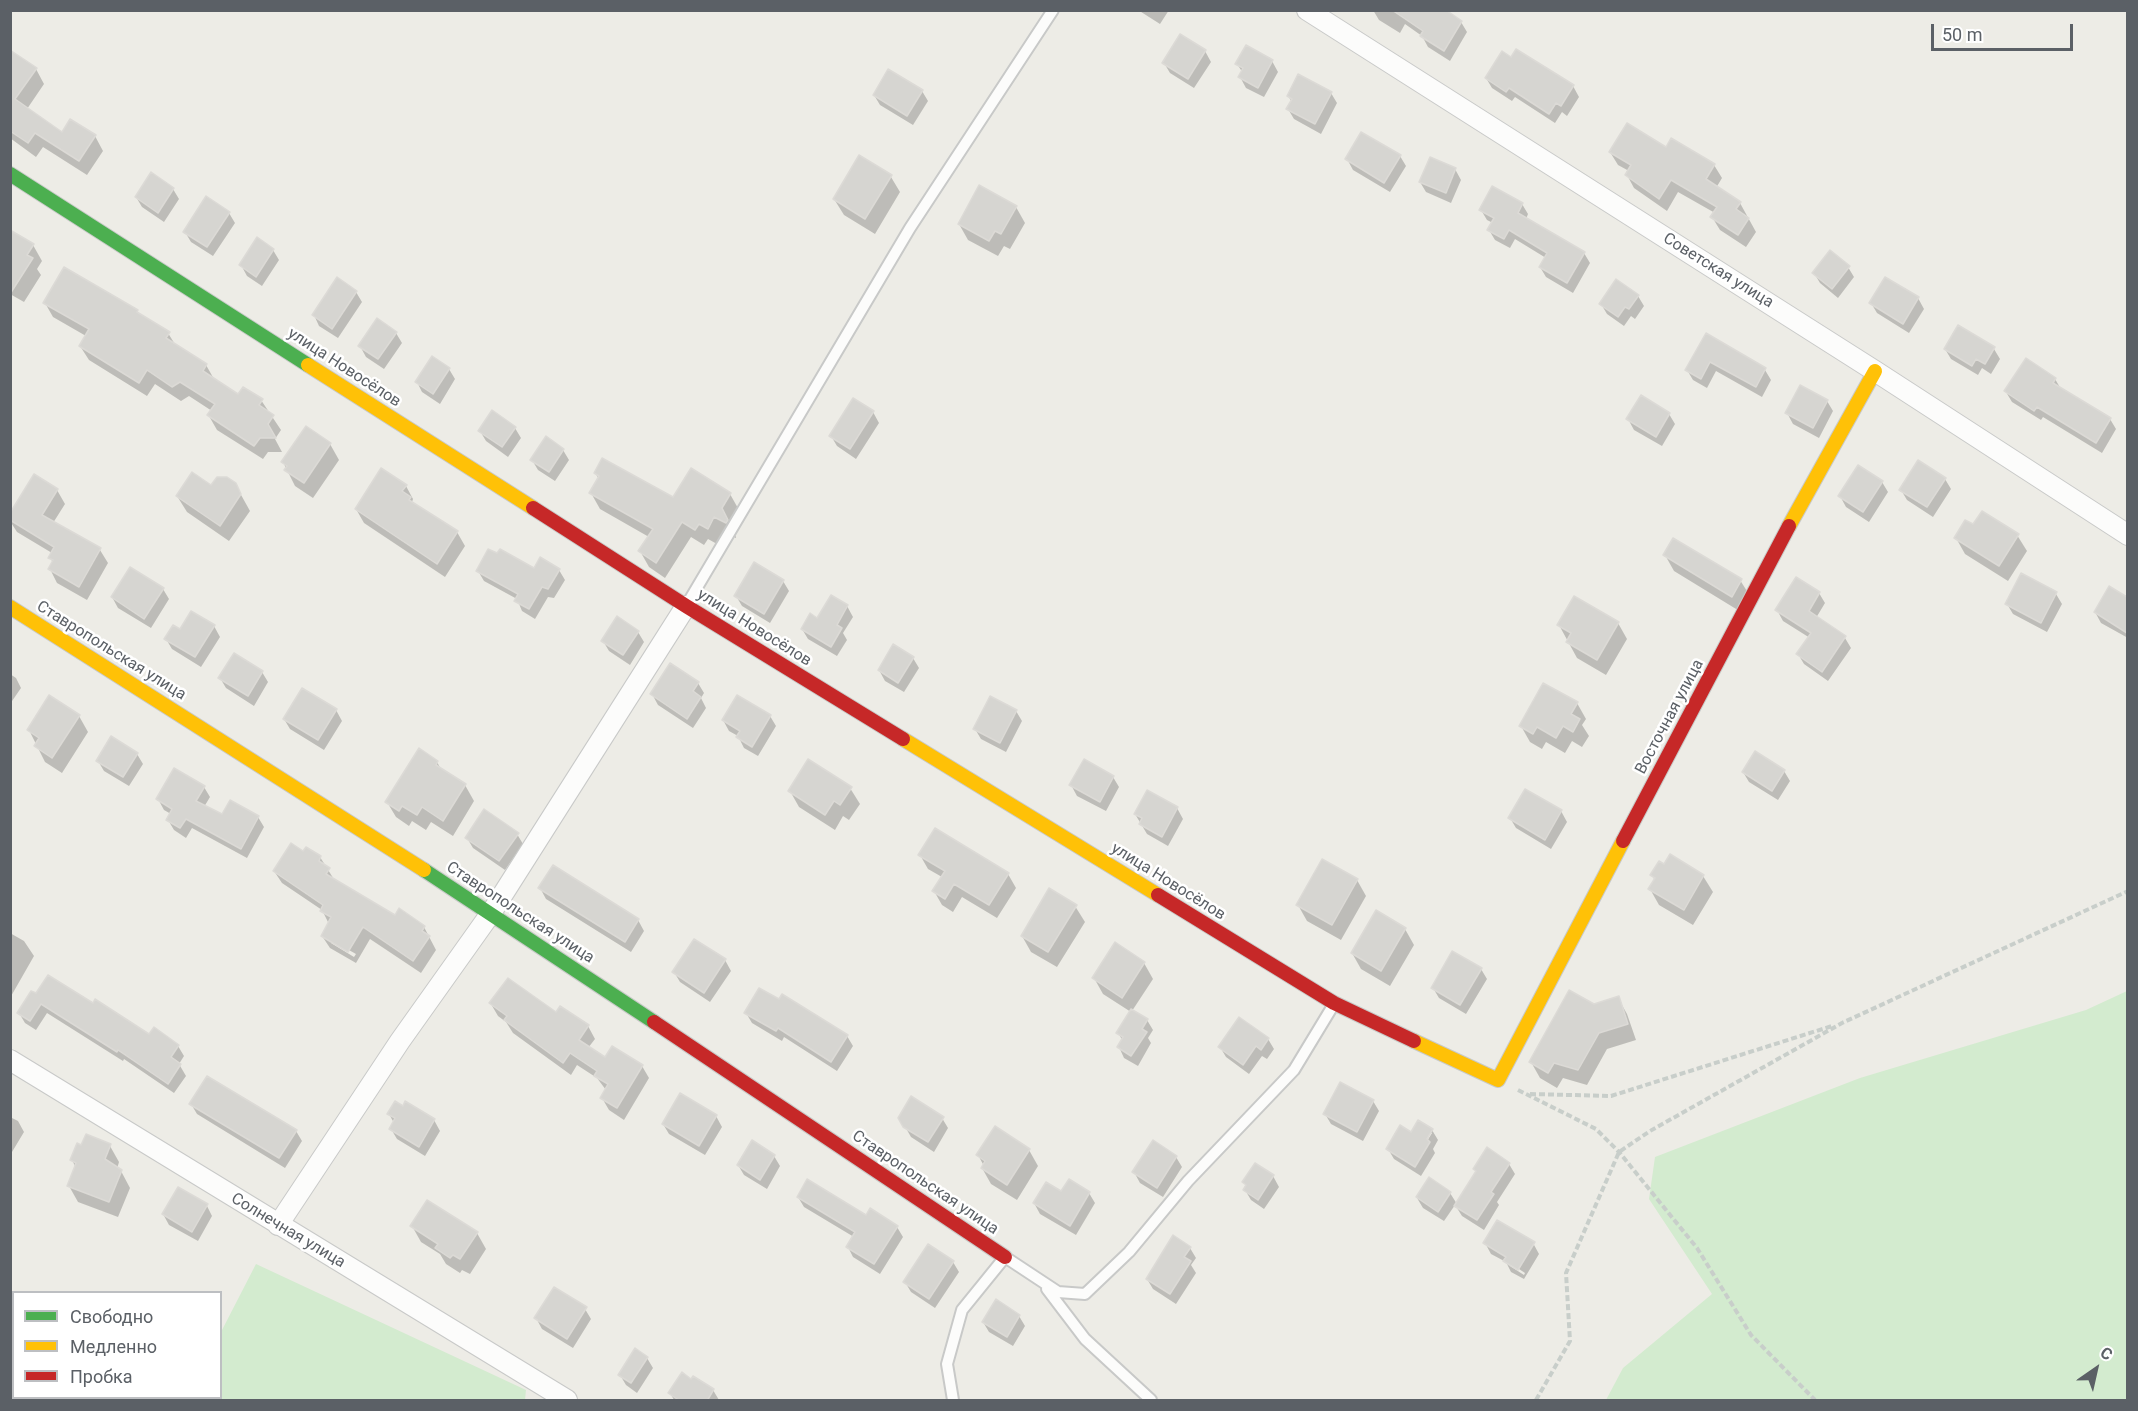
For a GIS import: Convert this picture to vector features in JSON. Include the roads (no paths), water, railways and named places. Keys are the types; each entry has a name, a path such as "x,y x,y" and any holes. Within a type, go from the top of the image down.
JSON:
{"street":[{"name":"Советская улица","path":"1306,10 1875,371 2127,535"},
{"name":"улица Новосёлов","path":"10,174 686,606 1334,1004 1498,1080"},
{"name":"Восточная улица","path":"1498,1080 1780,541 1875,371"},
{"path":"278,1224 400,1041 491,913 686,606"},
{"name":"Ставропольская улица","path":"10,607 491,913 1005,1257"},
{"name":"Солнечная улица","path":"10,1060 567,1401"}],"lane":[{"path":"686,606 910,228 1053,10"},
{"path":"953,1401 947,1364 962,1310 1005,1257 1058,1292 1085,1294 1129,1252 1188,1181 1294,1070 1334,1004"},
{"path":"1042,1282 1085,1339 1151,1401"}]}
